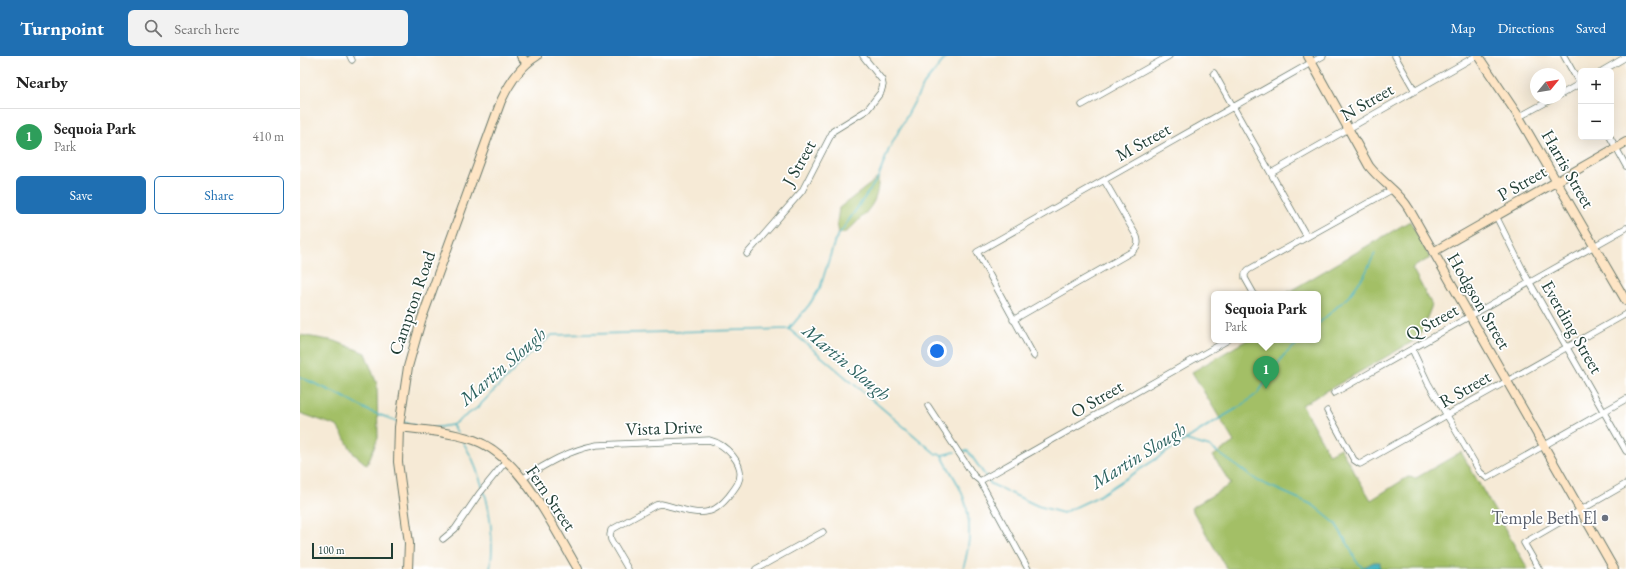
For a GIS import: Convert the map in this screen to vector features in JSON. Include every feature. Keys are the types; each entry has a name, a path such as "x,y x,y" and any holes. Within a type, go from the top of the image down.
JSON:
{"street":[{"path":"523,59 537,56"},
{"name":"J Street","path":"747,254 802,191 833,131 867,110 881,92 883,85 882,80 863,56"},
{"path":"1082,105 1169,56"},
{"name":"M Street","path":"1013,320 977,252 1234,107 1310,59 1323,56"},
{"path":"1395,56 1415,91"},
{"name":"N Street","path":"1271,173 1477,56"},
{"name":"Harris Street","path":"1477,56 1519,117 1626,301"},
{"path":"1564,56 1578,79"},
{"path":"1607,68 1626,57"},
{"name":"Campton Road","path":"408,569 408,532 402,500 398,462 399,427 408,366 421,321 502,101 523,59"},
{"name":"Hodgson Street","path":"1310,59 1369,166 1377,176 1404,201 1614,569"},
{"path":"1214,73 1307,237"},
{"path":"1566,92 1578,86"},
{"path":"1519,117 1543,104"},
{"path":"1612,140 1626,166"},
{"name":"P Street","path":"1433,252 1626,142"},
{"path":"1034,356 1013,320 1133,251 1139,242 1104,180"},
{"path":"1252,291 1245,278 1245,274 1248,270 1392,189"},
{"name":"Everding Street","path":"1496,216 1530,283 1568,347 1626,451"},
{"name":"Q Street","path":"1334,393 1626,228"},
{"name":"R Street","path":"1328,411 1354,460 1360,464 1626,314"},
{"name":"O Street","path":"980,481 1027,456 1223,343"},
{"path":"1412,349 1446,416 1480,472 1488,478 1626,399"},
{"path":"928,406 974,476 980,481 1028,569"},
{"name":"Fern Street","path":"399,427 453,435 474,440 485,445 506,461 533,494 578,569"},
{"name":"Vista Drive","path":"522,479 564,455 582,447 709,440 724,446 736,460 740,476 738,483 720,506 711,511 700,513 661,504 656,505 612,530 610,535 611,540 628,569"},
{"path":"443,539 455,529 479,494 506,461"},
{"path":"1539,569 1524,543 1626,484"},
{"path":"756,569 823,532"}],"green space":[{"path":"878,178 877,192 869,209 850,229 839,234 837,222 839,208"},
{"path":"1410,221 1430,258 1412,268 1432,305 1419,338 1302,405 1329,454 1340,448 1371,500 1408,477 1416,478 1461,452 1528,569 1227,569 1191,508 1231,484 1213,456 1234,442 1192,372 1242,343 1321,343 1321,291 1290,291"},
{"path":"300,335 335,341 365,353 377,384 378,438 367,465 354,454 337,426 300,413"}],"water":[{"path":"1374,562 1380,562 1380,569 1360,569"}],"waterway":[{"path":"789,329 809,305 820,288 835,240 878,178 889,149 924,84 947,56"},
{"name":"Martin Slough","path":"1321,321 1349,296 1365,274 1375,253"},
{"name":"Martin Slough","path":"433,428 452,425 477,408 528,356 552,335 789,329 936,454 942,455 955,452"},
{"name":"Martin Slough","path":"959,451 968,451 991,484 1038,506 1063,513 1097,497 1207,426 1241,406 1258,393 1284,355 1298,343"},
{"name":"Martin Slough","path":"300,377 342,396 369,411 397,421"},
{"name":"Martin Slough","path":"402,422 414,425"},
{"path":"452,425 457,432"},
{"path":"462,440 473,460 483,488"},
{"path":"1186,440 1210,447 1258,481 1313,505 1335,523 1348,544 1356,561 1364,569"},
{"path":"942,455 965,500 969,520 968,549 963,569"},
{"path":"484,491 491,530 492,551 490,569"}],"place":[{"name":"Sequoia Park","path":"1266,389"},
{"name":"Temple Beth El","path":"1605,518"}]}
